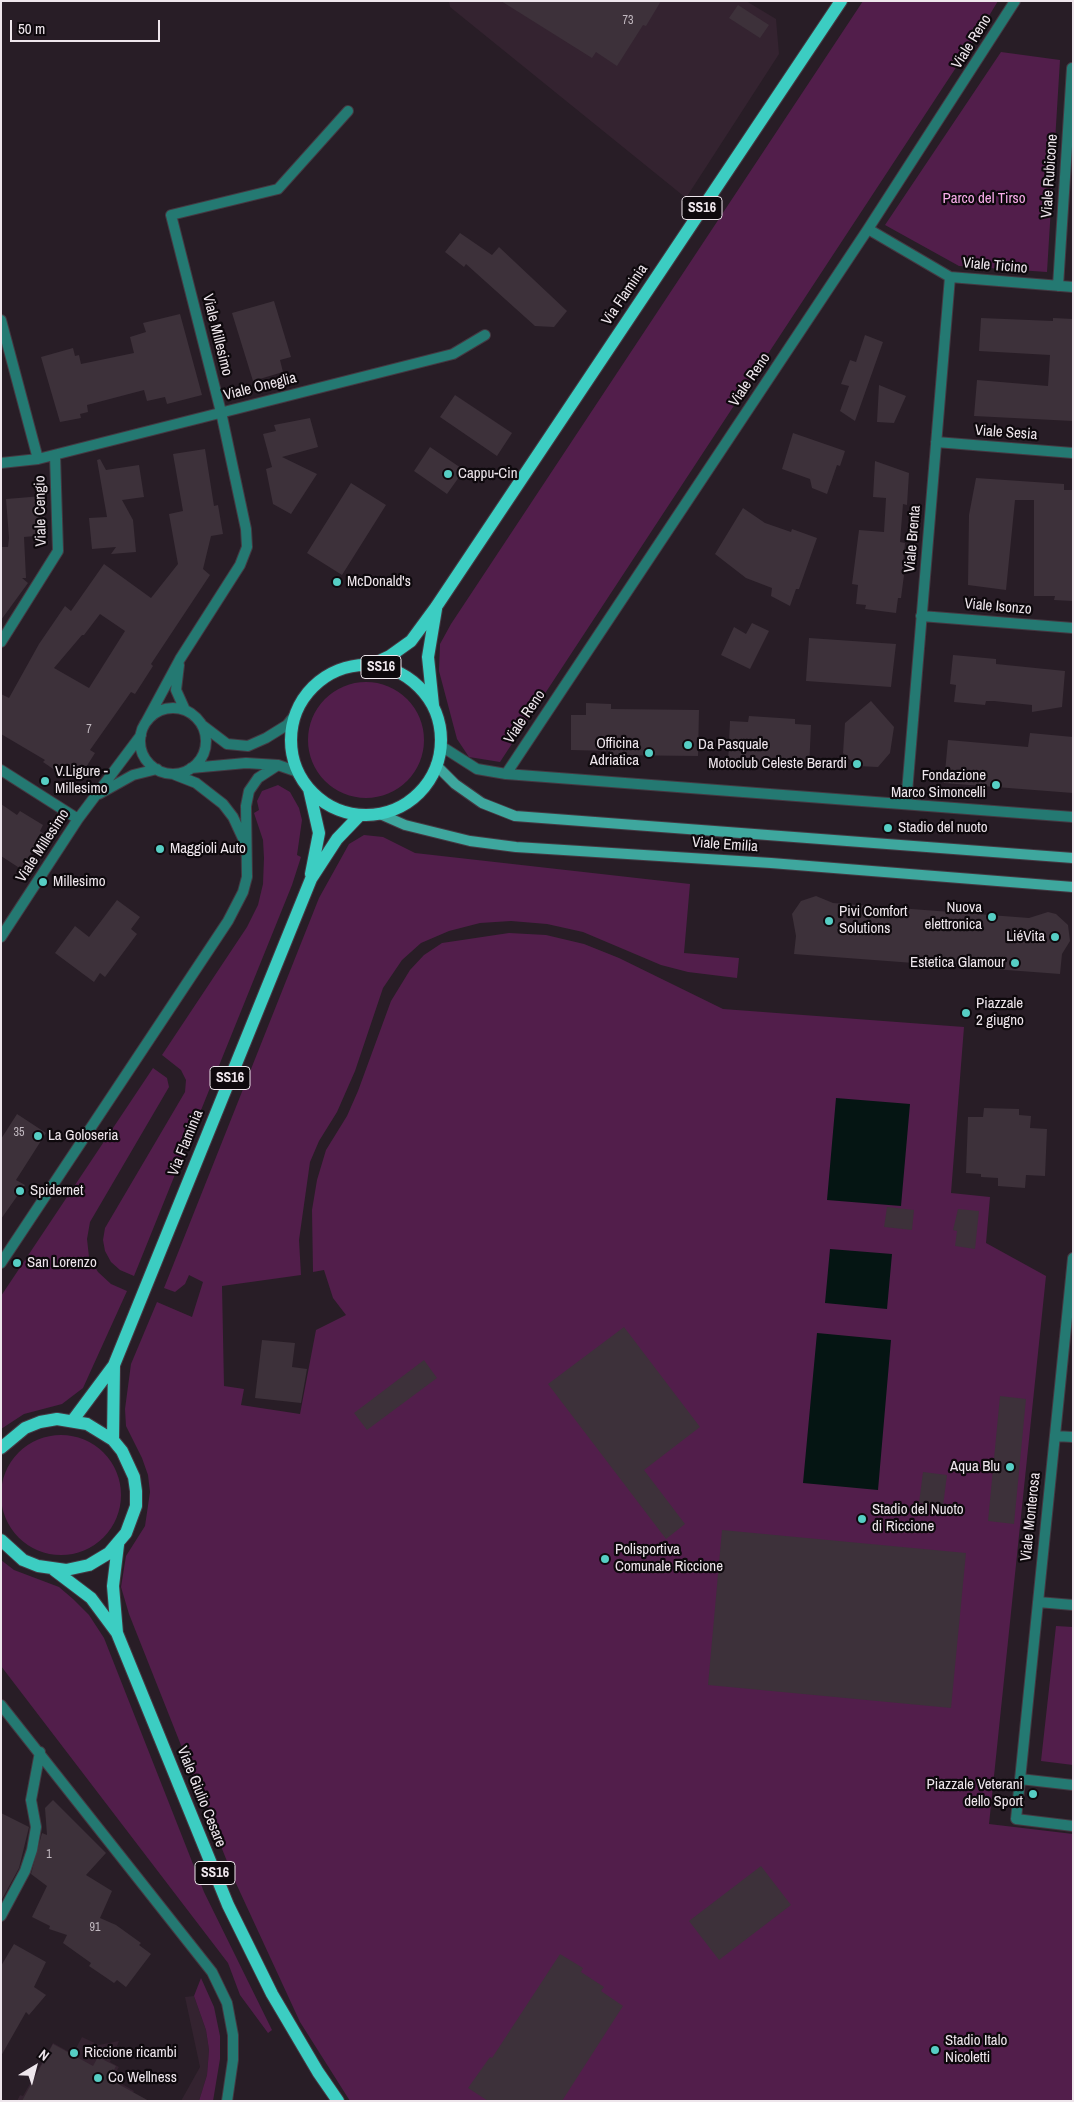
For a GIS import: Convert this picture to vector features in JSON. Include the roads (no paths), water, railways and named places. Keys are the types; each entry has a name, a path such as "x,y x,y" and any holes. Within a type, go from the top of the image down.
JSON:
{"main road":[{"name":"Via Flaminia","path":"371,665 390,656 411,641 436,607 841,1"},
{"name":"Via Flaminia","path":"433,708 428,657 436,607"},
{"name":"SS16","path":"371,665 390,669 408,678 423,691 433,708 440,726 441,746 436,765 428,783 415,797 398,808 380,814 360,815 341,811 323,802 309,789 298,772 292,754 291,734 295,715 303,697 325,678 352,666 371,665"},
{"name":"Via Flaminia","path":"309,789 319,833 311,879"},
{"name":"Via Flaminia","path":"73,1420 114,1365 311,879 337,839 360,815"},
{"name":"Via Flaminia","path":"113,1440 114,1365"},
{"path":"1,1448 12,1437 40,1422 57,1419 73,1420 87,1424 113,1440 130,1463 136,1491 132,1520 118,1545 89,1565 54,1570 23,1560 1,1540"},
{"name":"Viale Giulio Cesare","path":"117,1633 113,1586 118,1545"},
{"name":"Viale Giulio Cesare","path":"54,1570 91,1598 117,1633 228,1905 272,1994 318,2072 338,2101"}],"street":[{"name":"Viale Reno","path":"506,774 868,229 1015,1"},
{"name":"Viale Rubicone","path":"1058,286 1072,68"},
{"name":"Viale Millesimo","path":"146,722 180,659 240,565 246,546 246,529 221,412 170,215 278,189 348,111"},
{"name":"Viale Ticino","path":"868,229 950,277 1073,287"},
{"name":"Viale Brenta","path":"906,804 950,277"},
{"path":"1,320 38,459"},
{"name":"Viale Oneglia","path":"1,463 55,455 453,354 485,335"},
{"name":"Viale Sesia","path":"936,442 1073,453"},
{"name":"Viale Cengio","path":"1,642 58,551 55,455"},
{"name":"Viale Isonzo","path":"921,616 1073,628"},
{"name":"Viale Millesimo","path":"180,659 176,690 185,710"},
{"path":"247,848 233,818 223,804 196,784 172,773 157,769 144,755 141,735 146,722 154,714 164,709 174,708 185,710 192,714 202,725 227,744 248,746 266,738 286,725 295,715"},
{"path":"191,768 198,762 206,744 202,725"},
{"name":"Viale Millesimo","path":"1,937 78,819 141,735"},
{"path":"441,746 477,769 506,774 1073,817"},
{"path":"172,773 191,768 246,763 278,765 298,772"},
{"path":"1,1263 228,921 243,892 247,877 246,806 249,791 258,778 278,765"},
{"name":"Viale Emilia","path":"436,765 455,784 482,803 515,816 1073,858"},
{"name":"Viale Millesimo","path":"94,797 133,775 157,769"},
{"path":"1,770 78,819"},
{"name":"Viale Emilia","path":"380,814 405,826 470,841 516,847 771,863 1073,887"},
{"name":"Viale Monterosa","path":"1073,1258 1016,1819 1073,1826"},
{"path":"1055,1436 1073,1437"},
{"path":"1038,1602 1073,1606"},
{"path":"1,1705 191,1942 212,1972 227,2003 233,2035 233,2060 227,2101"},
{"path":"1,1916 25,1871 32,1850 36,1827 31,1800 40,1752"},
{"path":"1020,1779 1073,1786"}],"place":[{"name":"Cappu-Cin","path":"448,474"},
{"name":"McDonald's","path":"337,582"},
{"name":"Da Pasquale","path":"688,745"},
{"name":"Officina Adriatica","path":"649,753"},
{"name":"Motoclub Celeste Berardi","path":"857,764"},
{"name":"V.Ligure - Millesimo","path":"45,781"},
{"name":"Fondazione Marco Simoncelli","path":"996,785"},
{"name":"Stadio del nuoto","path":"888,828"},
{"name":"Maggioli Auto","path":"160,849"},
{"name":"Millesimo","path":"43,882"},
{"name":"Nuova elettronica","path":"992,917"},
{"name":"Pivi Comfort Solutions","path":"829,921"},
{"name":"LiéVita","path":"1055,937"},
{"name":"Estetica Glamour","path":"1015,963"},
{"name":"Piazzale 2 giugno","path":"966,1013"},
{"name":"La Goloseria","path":"38,1136"},
{"name":"Spidernet","path":"20,1191"},
{"name":"San Lorenzo","path":"17,1263"},
{"name":"Aqua Blu","path":"1010,1467"},
{"name":"Stadio del Nuoto di Riccione","path":"862,1519"},
{"name":"Polisportiva Comunale Riccione","path":"605,1559"},
{"name":"Piazzale Veterani dello Sport","path":"1033,1794"},
{"name":"Stadio Italo Nicoletti","path":"935,2050"},
{"name":"Riccione ricambi","path":"74,2053"},
{"name":"Co Wellness","path":"98,2078"}],"park label":[{"name":"Parco del Tirso","path":"984,199"}]}
